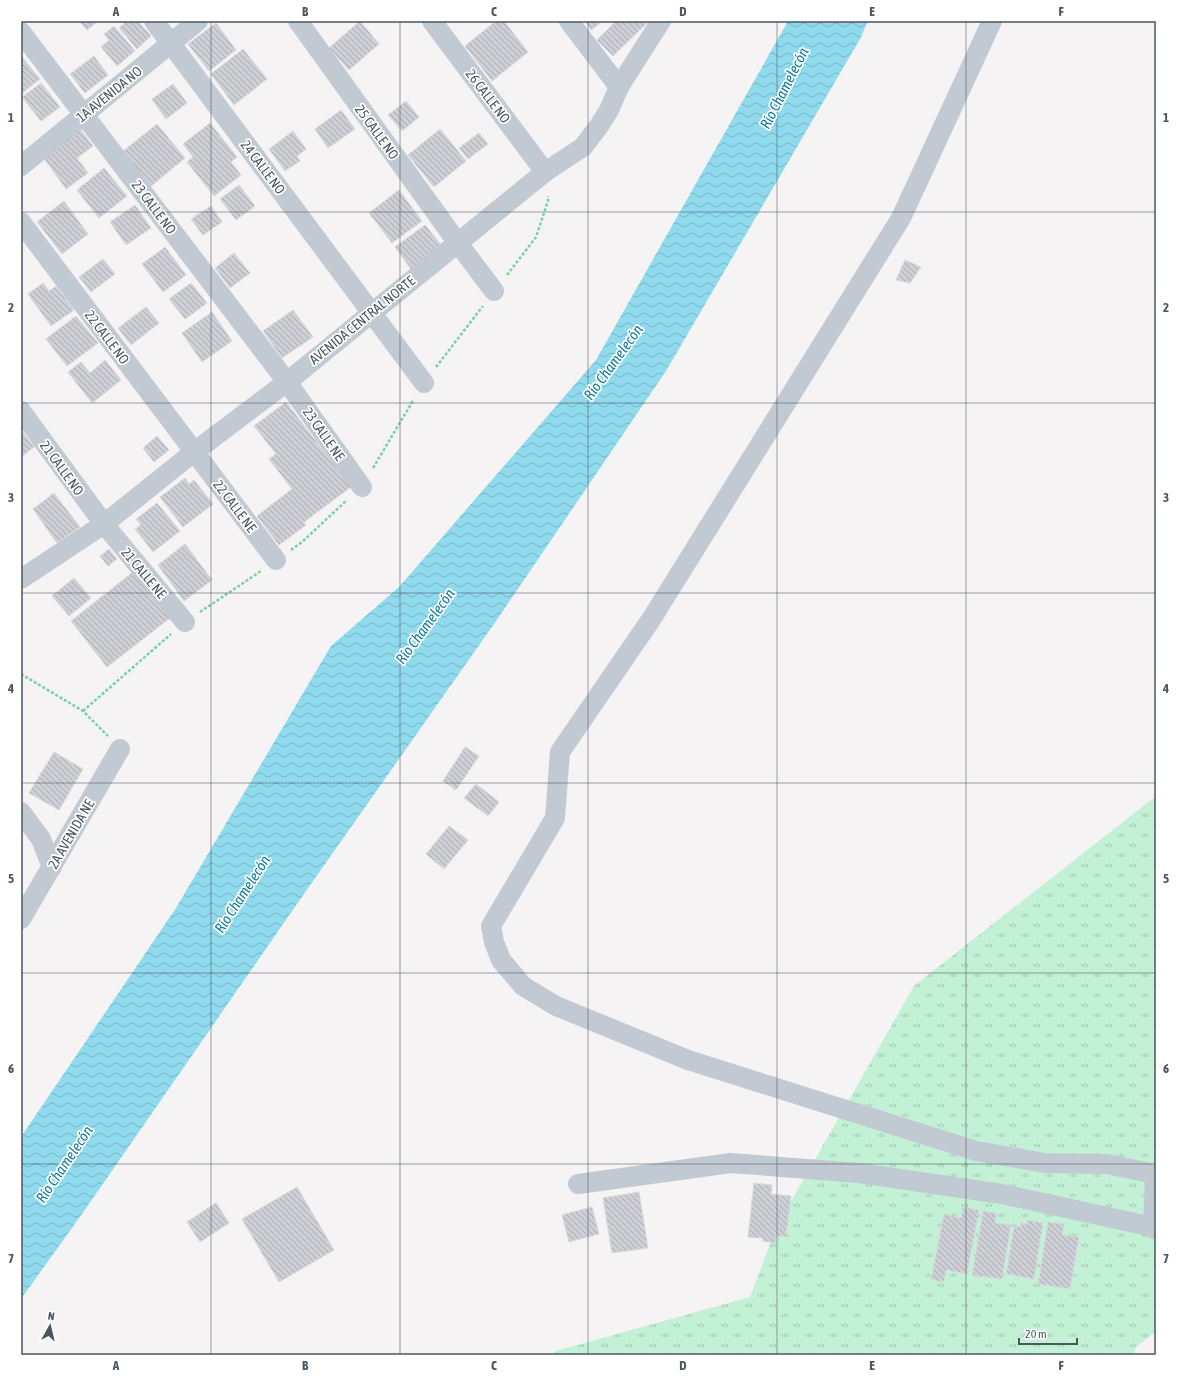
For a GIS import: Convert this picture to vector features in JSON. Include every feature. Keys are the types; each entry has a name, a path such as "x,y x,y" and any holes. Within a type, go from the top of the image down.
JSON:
{"street":[{"name":"24 CALLE NO","path":"154,21 424,383"},
{"name":"1A AVENIDA NO","path":"21,166 198,21"},
{"name":"25 CALLE NO","path":"298,21 494,291"},
{"name":"26 CALLE NO","path":"432,21 545,172"},
{"path":"569,21 619,87"},
{"name":"AVENIDA CENTRAL NORTE","path":"21,580 104,524 194,452 287,382 457,242 545,172 583,147 606,116 619,87 661,21"},
{"path":"578,1184 731,1163 859,1173 1002,1194 1154,1228 1155,1174 1107,1164 1045,1163 976,1151 688,1060 556,1006 523,986 501,960 490,926 555,818 560,752 652,618 901,218 992,21"},
{"name":"23 CALLE NO","path":"21,32 287,382"},
{"name":"22 CALLE NO","path":"21,222 194,452"},
{"name":"23 CALLE NE","path":"287,382 362,487"},
{"name":"21 CALLE NO","path":"21,411 104,524"},
{"name":"22 CALLE NE","path":"194,452 276,560"},
{"name":"21 CALLE NE","path":"104,524 185,622"},
{"name":"2A AVENIDA NE","path":"21,919 120,748"},
{"path":"21,812 41,839 52,867"}],"path":[{"path":"21,674 83,711 120,748"}],"green space":[{"path":"1156,796 1156,1331 1135,1348 1134,1355 551,1355 556,1351 750,1297 777,1226 914,986"}],"water":[{"name":"Río Chamelecón","path":"788,21 868,21 860,39 666,371 494,624 21,1299 21,1137 176,908 331,646 399,587 596,360"}],"building":[{"path":"79,21 98,21 87,30"},
{"path":"127,21 138,21 151,36 137,49 119,28"},
{"path":"360,21 379,44 349,70 329,48"},
{"path":"496,21 504,21 528,52 492,81 465,46"},
{"path":"585,21 603,21 591,30"},
{"path":"616,21 648,22 613,56 597,40"},
{"path":"216,23 236,50 209,71 188,44"},
{"path":"114,26 135,51 117,66 101,47 109,40 104,34"},
{"path":"243,49 267,79 234,105 211,74"},
{"path":"21,56 40,79 21,94"},
{"path":"94,56 108,75 85,93 70,74"},
{"path":"41,83 60,107 41,121 22,97"},
{"path":"173,84 187,103 166,119 152,99"},
{"path":"406,101 419,117 402,131 388,115"},
{"path":"341,110 355,129 328,148 315,129"},
{"path":"210,123 237,157 231,162 241,175 214,196 187,162 193,157 183,144"},
{"path":"157,124 185,158 150,187 122,152"},
{"path":"80,129 93,146 77,158 88,173 66,189 43,157"},
{"path":"440,129 466,161 434,187 408,155"},
{"path":"293,131 306,149 297,156 300,161 285,171 269,149"},
{"path":"479,133 488,144 468,159 459,148"},
{"path":"104,168 127,196 99,218 77,190"},
{"path":"239,185 255,206 236,220 220,199"},
{"path":"399,190 422,221 392,243 369,213"},
{"path":"64,201 88,234 62,254 37,222"},
{"path":"135,205 151,228 126,245 110,222"},
{"path":"211,206 222,222 203,235 191,219"},
{"path":"425,225 442,246 411,269 395,247"},
{"path":"165,247 186,275 163,292 142,264"},
{"path":"234,253 250,273 230,288 215,268"},
{"path":"103,259 115,274 91,292 79,277"},
{"path":"905,260 921,267 910,283 896,280"},
{"path":"43,283 49,291 56,286 74,310 51,326 28,294"},
{"path":"191,283 207,303 185,319 169,299"},
{"path":"146,307 159,323 131,345 118,328"},
{"path":"293,310 313,337 282,358 263,331"},
{"path":"212,312 232,341 202,362 182,333"},
{"path":"76,316 98,343 67,366 46,339"},
{"path":"105,360 121,380 92,403 68,372 81,362 90,373"},
{"path":"286,402 351,487 304,522 306,525 279,545 257,516 292,489 269,459 276,454 254,426"},
{"path":"21,430 34,447 21,457"},
{"path":"157,436 169,450 154,462 143,448"},
{"path":"185,478 189,484 194,480 213,504 183,527 160,497"},
{"path":"54,493 80,527 57,543 33,509"},
{"path":"157,503 180,531 153,552 135,529 141,525 136,519"},
{"path":"185,544 212,580 184,601 158,565"},
{"path":"109,549 117,559 108,566 100,556"},
{"path":"133,572 170,618 107,667 71,621"},
{"path":"74,578 91,598 69,616 52,596"},
{"path":"465,747 479,756 456,790 443,781"},
{"path":"54,752 83,769 59,810 29,793"},
{"path":"476,784 499,802 488,816 464,798"},
{"path":"449,826 468,840 444,869 426,854"},
{"path":"754,1183 772,1185 771,1194 791,1196 786,1237 776,1236 776,1243 762,1241 763,1238 748,1237"},
{"path":"297,1187 334,1250 279,1282 242,1219"},
{"path":"639,1192 648,1248 612,1253 603,1198"},
{"path":"216,1203 229,1223 200,1242 187,1222"},
{"path":"592,1207 599,1234 569,1242 562,1215"},
{"path":"963,1207 979,1210 967,1274 946,1270 944,1282 931,1280 944,1214 961,1218"},
{"path":"983,1211 996,1213 995,1223 1011,1225 1002,1279 972,1275"},
{"path":"1028,1220 1043,1223 1034,1279 1006,1274 1014,1226 1020,1227 1021,1223 1027,1224"},
{"path":"1048,1222 1064,1224 1062,1235 1079,1237 1070,1289 1038,1284"}]}
